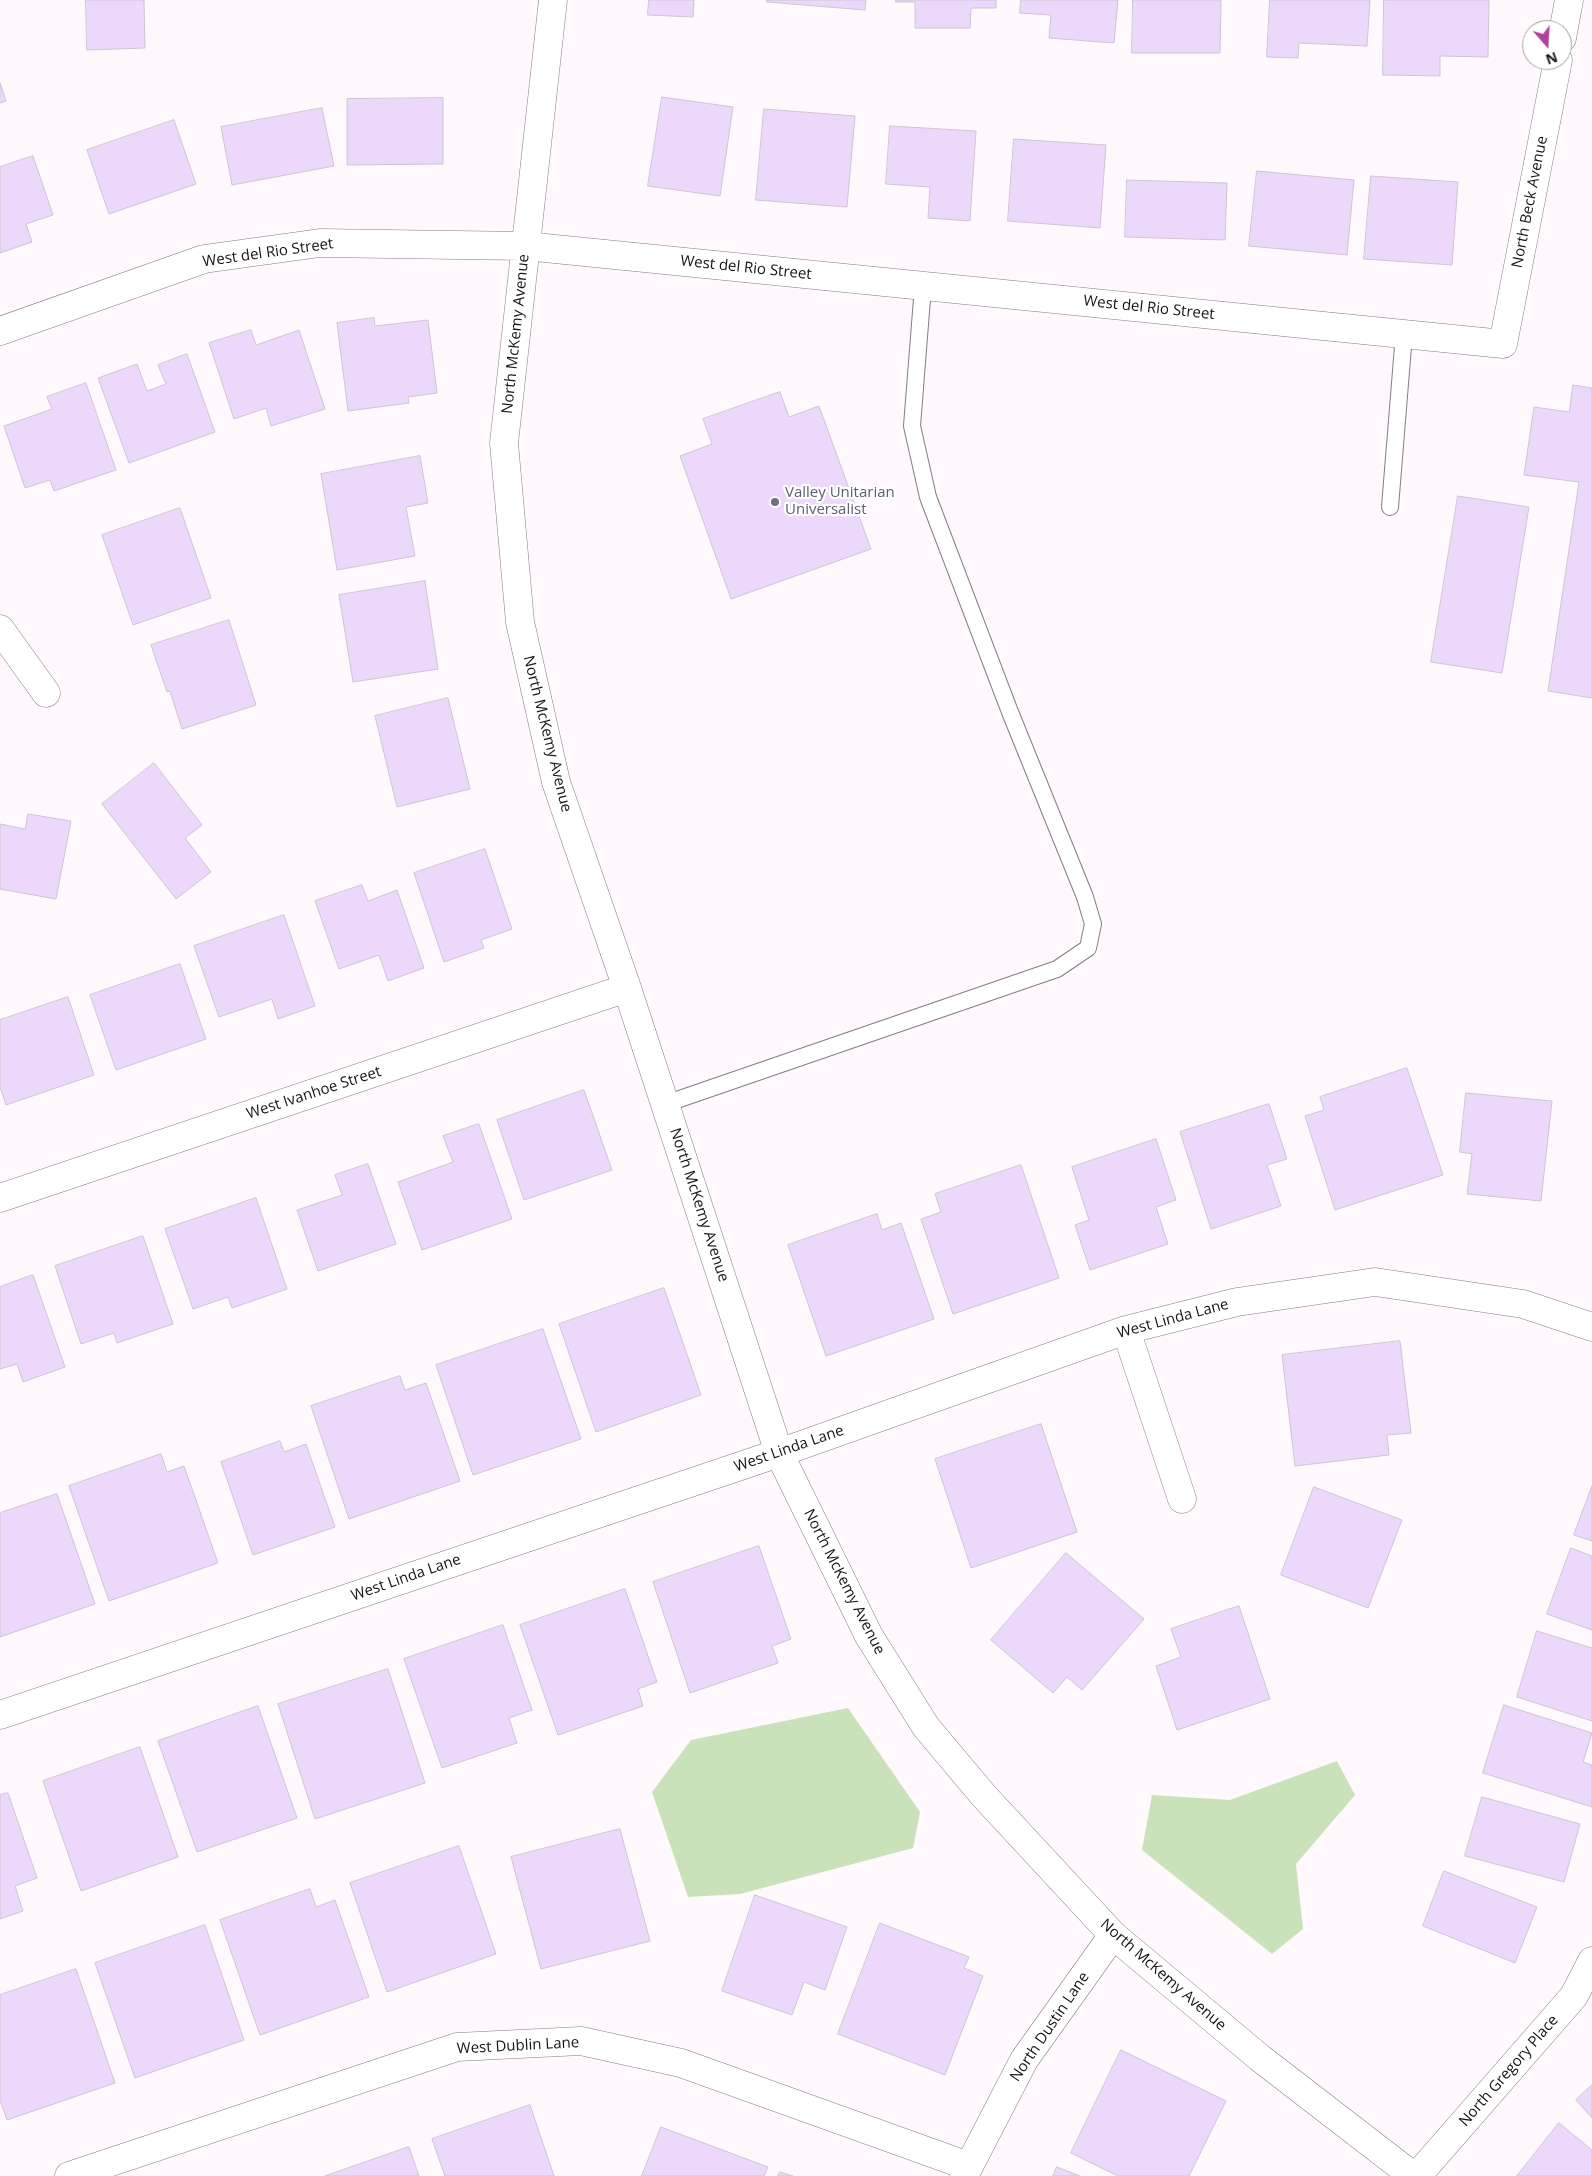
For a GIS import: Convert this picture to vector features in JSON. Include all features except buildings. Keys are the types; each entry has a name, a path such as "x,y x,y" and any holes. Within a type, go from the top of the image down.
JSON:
{"street":[{"name":"North McKemy Avenue","path":"553,0 504,442 520,622 556,782 627,988 780,1453 869,1636 926,1727 984,1796 1113,1935 1260,2058 1413,2176"},
{"path":"1566,20 1570,0"},
{"name":"North Beck Avenue","path":"1503,344 1556,70"},
{"name":"West del Rio Street","path":"0,331 204,259 320,243 525,246 1503,344"},
{"path":"0,629 46,693"},
{"name":"West Ivanhoe Street","path":"0,1198 627,988"},
{"name":"West Linda Lane","path":"0,1715 780,1453 1126,1330 1237,1302 1375,1282 1523,1304 1592,1327"},
{"path":"1126,1330 1182,1499"},
{"name":"North Dustin Lane","path":"966,2171 1024,2060 1113,1935"},
{"name":"North Gregory Place","path":"1417,2176 1574,1996 1592,1961"},
{"name":"West Dublin Lane","path":"69,2176 457,2047 581,2041 681,2062 966,2171"}],"lane":[{"path":"665,1104 1057,969 1088,948 1093,924 1085,897 1010,712 928,497 912,426 923,286"},
{"path":"1390,507 1404,334"}],"green space":[{"path":"848,1708 920,1812 913,1848 740,1894 688,1897 652,1792 691,1740"},
{"path":"1337,1761 1355,1795 1296,1864 1303,1929 1272,1954 1142,1850 1152,1795 1230,1800"}],"place":[{"name":"Valley Unitarian Universalist","path":"775,502"}]}
